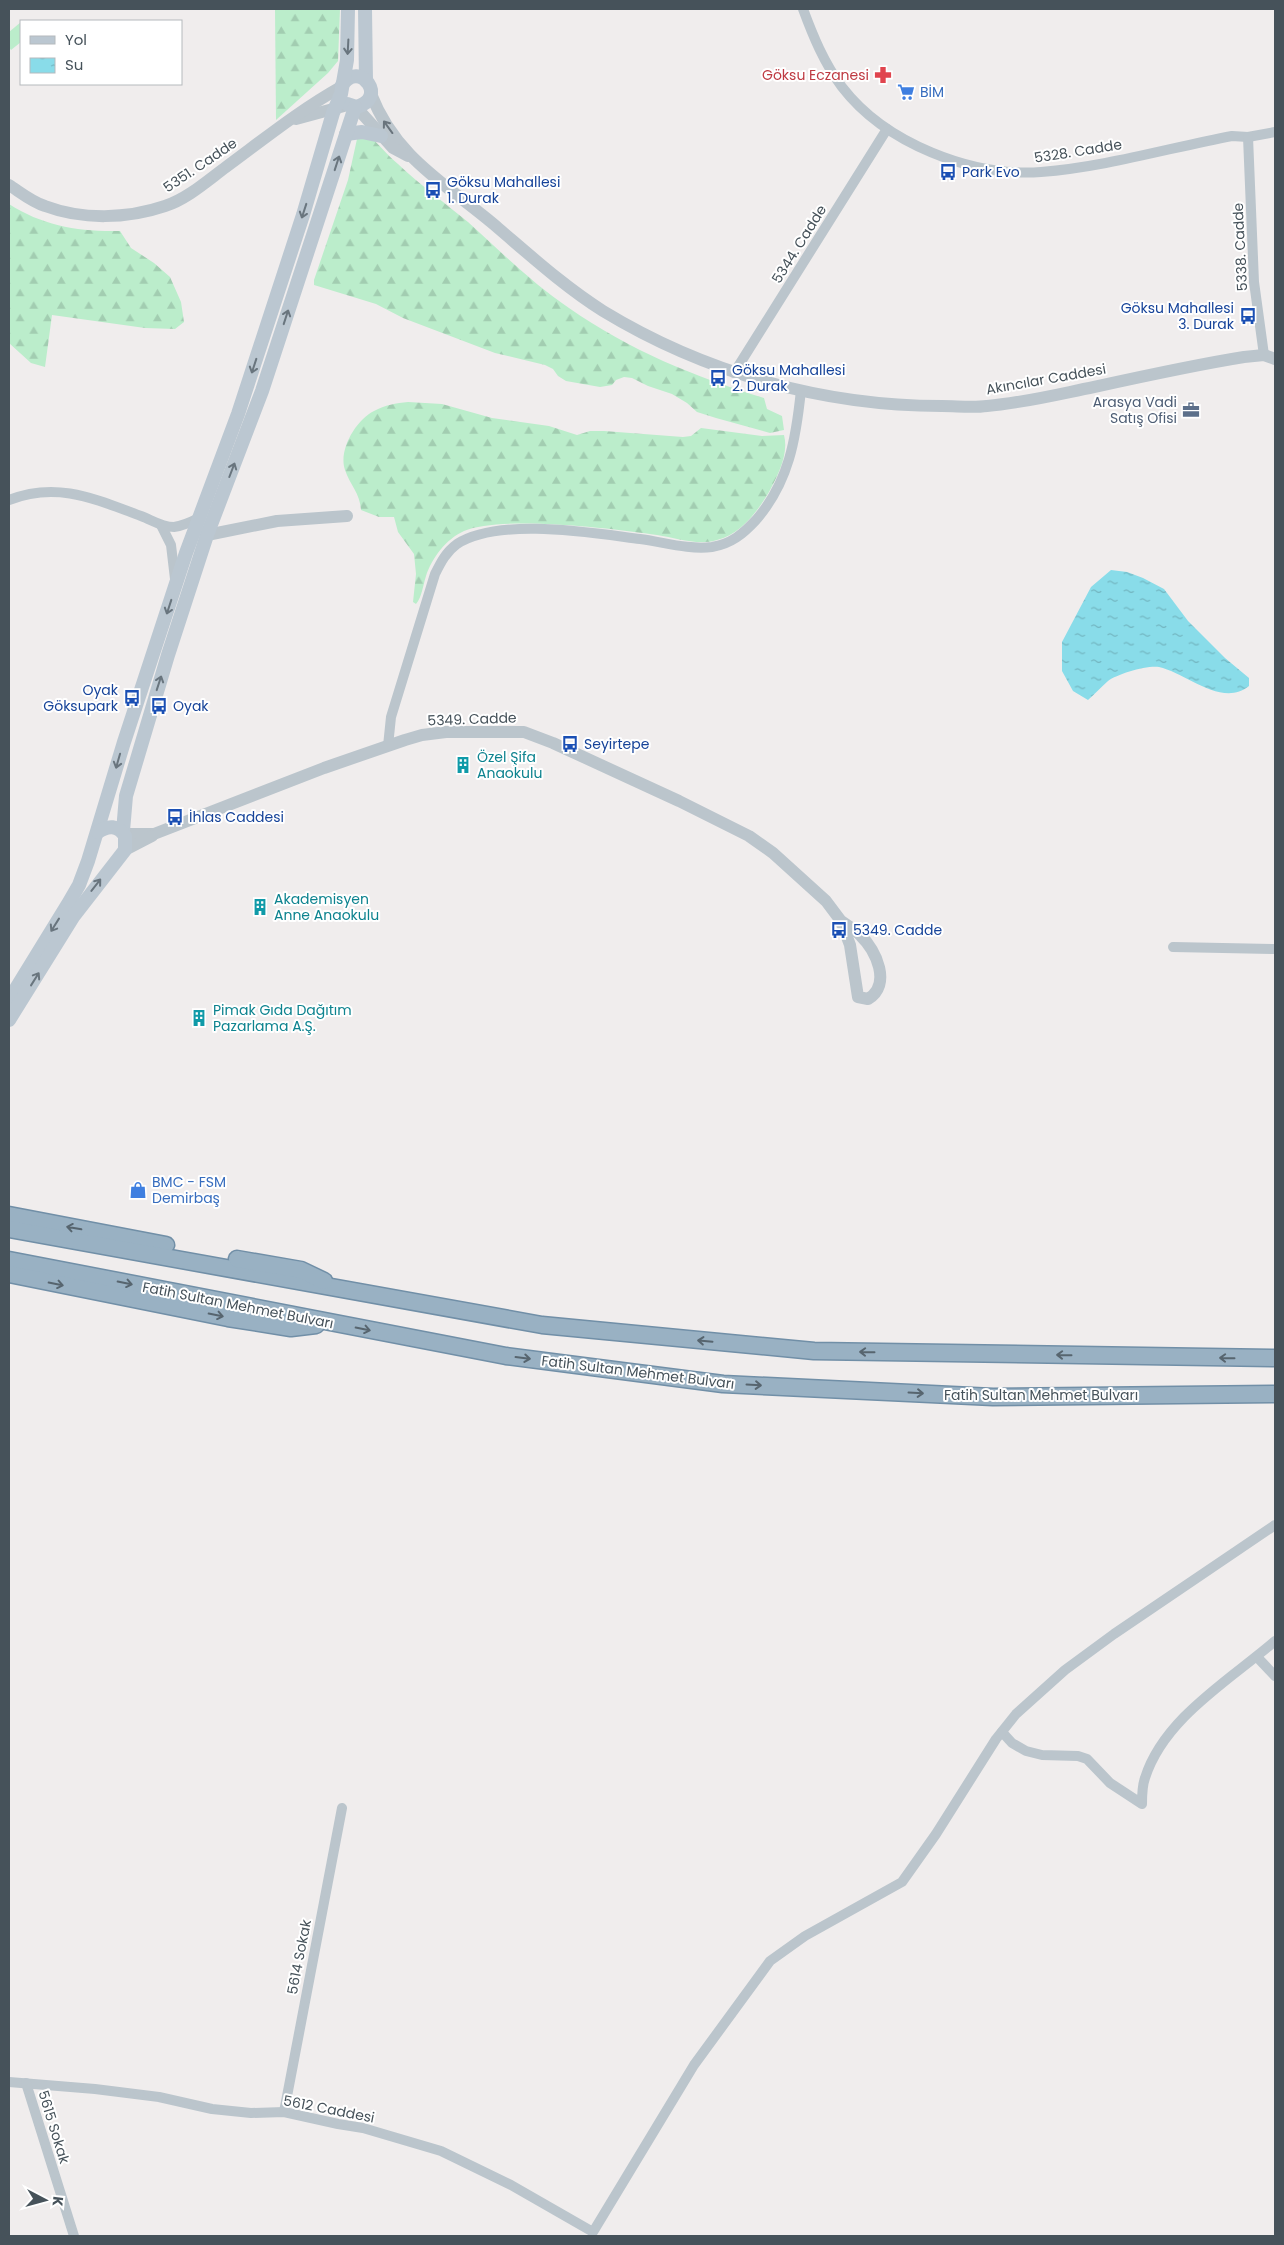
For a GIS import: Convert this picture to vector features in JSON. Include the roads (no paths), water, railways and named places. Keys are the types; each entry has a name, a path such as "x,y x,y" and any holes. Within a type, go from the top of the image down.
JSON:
{"highway":[{"path":"9,1216 301,1270 341,1290"},
{"path":"9,1228 341,1290 542,1325 814,1351 1275,1358"},
{"name":"Fatih Sultan Mehmet Bulvarı","path":"9,1260 506,1356 723,1384 992,1397 1275,1394"},
{"path":"9,1274 228,1318 291,1328 334,1323"}],"main road":[{"path":"9,1000 79,885 96,838 124,742 175,586 205,515 262,391 346,134 348,9"},
{"path":"346,99 366,103 369,87 365,9"},
{"path":"123,833 126,796 135,760 206,535 205,515 274,306 329,126 346,99 345,81 353,76 369,87"},
{"path":"346,134 362,132 380,136"},
{"path":"9,1020 73,917 123,852 127,840 123,833 113,826 96,838"},
{"path":"96,838 99,852 108,858 123,852"}],"street":[{"name":"5328. Cadde","path":"803,9 817,44 834,75 843,88 867,113 909,142 955,160 989,170 1023,173 1075,168 1232,136 1275,132"},
{"name":"Akıncılar Caddesi","path":"369,87 381,118 411,158"},
{"name":"5351. Cadde","path":"286,123 318,112 346,99"},
{"name":"5351. Cadde","path":"9,185 42,205 62,212 98,216 132,214 166,206 190,194 302,110 346,99"},
{"name":"Akıncılar Caddesi","path":"346,99 393,148 411,158 498,227 540,265 601,309 662,342 708,364 734,373 801,390 866,403 918,406 986,406 1044,397 1209,363 1270,357"},
{"path":"318,112 326,114 329,126"},
{"name":"5344. Cadde","path":"734,373 888,129"},
{"name":"5338. Cadde","path":"1248,136 1254,282 1270,357"},
{"path":"388,746 391,717 430,591 442,559 449,551 470,538 511,530 584,533 698,547 725,544 747,529 766,508 780,485 791,458 797,432 801,390"},
{"path":"9,500 34,492 63,492 83,495 143,517 161,526 180,526 205,515"},
{"path":"206,535 277,521 347,516"},
{"path":"161,526 171,545 175,586"},
{"name":"5349. Cadde","path":"123,833 154,834 324,768 422,735 446,732 524,732 541,737 749,836 773,853 826,901 842,922 861,936 877,961 879,983 876,993 868,999 858,997 850,945 842,922"},
{"path":"123,852 154,834"},
{"path":"1173,947 1275,949"},
{"path":"1275,1525 1114,1634 1065,1670 1016,1714 1002,1732 1012,1743 1026,1751 1042,1755 1078,1756 1087,1759 1110,1783 1142,1804 1144,1780 1150,1764 1172,1730 1216,1687 1257,1657 1275,1641"},
{"path":"1257,1657 1275,1676"},
{"name":"5612 Caddesi","path":"9,2082 159,2097 222,2110 251,2113 284,2112 363,2128 441,2152 511,2185 593,2232 694,2066 770,1961 805,1936 902,1882 936,1834 1002,1732"},
{"name":"5614 Sokak","path":"284,2112 342,1808"},
{"name":"5615 Sokak","path":"26,2083 74,2236"}],"water":[{"path":"1111,570 1127,572 1164,589 1188,621 1225,658 1249,678 1249,686 1238,692 1216,691 1170,670 1159,667 1147,667 1112,678 1088,700 1073,691 1062,671 1062,642 1091,587"}],"place":[{"name":"Göksu Eczanesi","path":"883,75"},
{"name":"BİM","path":"906,92"},
{"name":"Park Evo","path":"948,172"},
{"name":"Göksu Mahallesi 1. Durak","path":"433,190"},
{"name":"Göksu Mahallesi 3. Durak","path":"1248,316"},
{"name":"Göksu Mahallesi 2. Durak","path":"718,378"},
{"name":"Arasya Vadi Satış Ofisi","path":"1191,410"},
{"name":"Oyak Göksupark","path":"132,698"},
{"name":"Oyak","path":"159,706"},
{"name":"Seyirtepe","path":"570,744"},
{"name":"Özel Şifa Anaokulu","path":"463,765"},
{"name":"İhlas Caddesi","path":"175,817"},
{"name":"Akademisyen Anne Anaokulu","path":"260,907"},
{"name":"5349. Cadde","path":"839,930"},
{"name":"Pimak Gıda Dağıtım Pazarlama A.Ş.","path":"199,1018"},
{"name":"BMC - FSM Demirbaş","path":"138,1190"}]}
